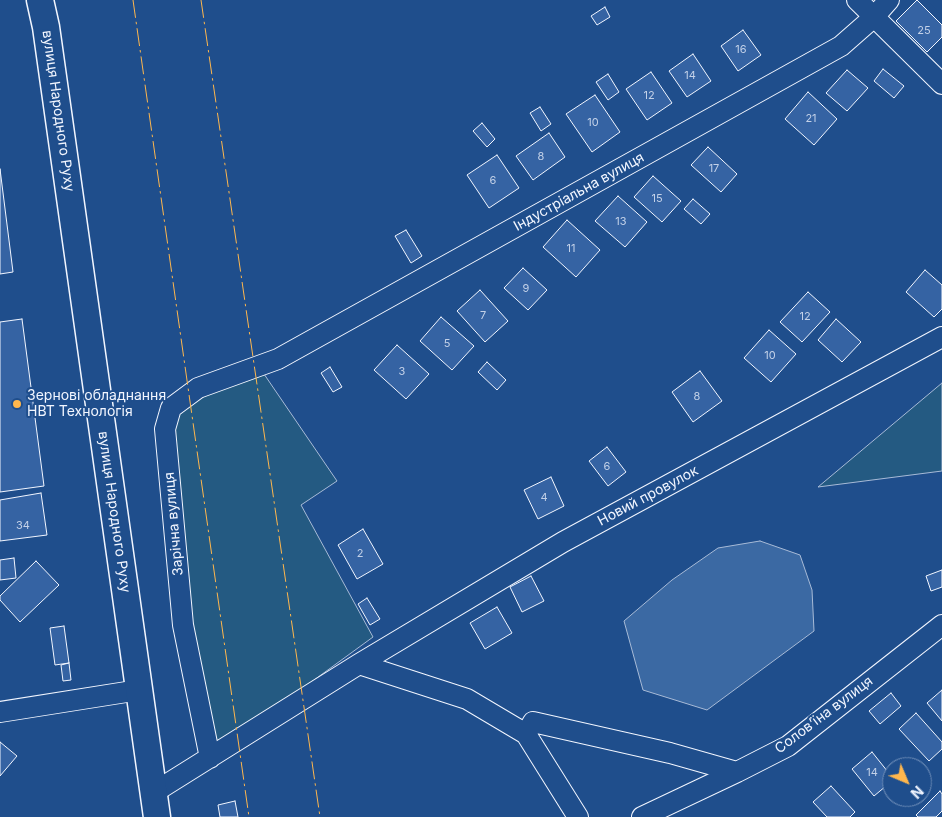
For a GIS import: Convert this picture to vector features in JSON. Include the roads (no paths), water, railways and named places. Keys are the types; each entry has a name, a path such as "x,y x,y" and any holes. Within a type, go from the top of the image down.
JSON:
{"main road":[{"name":"вулиця Народного Руху","path":"40,0 46,27 155,805"}],"street":[{"path":"857,0 942,84"},
{"path":"874,17 890,0"},
{"name":"Індустріальна вулиця","path":"278,358 841,46 874,17"},
{"name":"Новий провулок","path":"155,805 210,758 359,664 563,542 942,337"},
{"name":"Зарічна вулиця","path":"210,758 183,625 165,429 171,408 198,388 278,358"},
{"name":"Соловʼїна вулиця","path":"642,817 788,746 942,625"},
{"path":"359,664 467,699 526,734 578,817"},
{"path":"0,712 139,690"},
{"path":"526,734 533,722 670,753 737,772"}],"place":[{"name":"Зернові обладнання НВТ Технологія","path":"17,404"}]}
